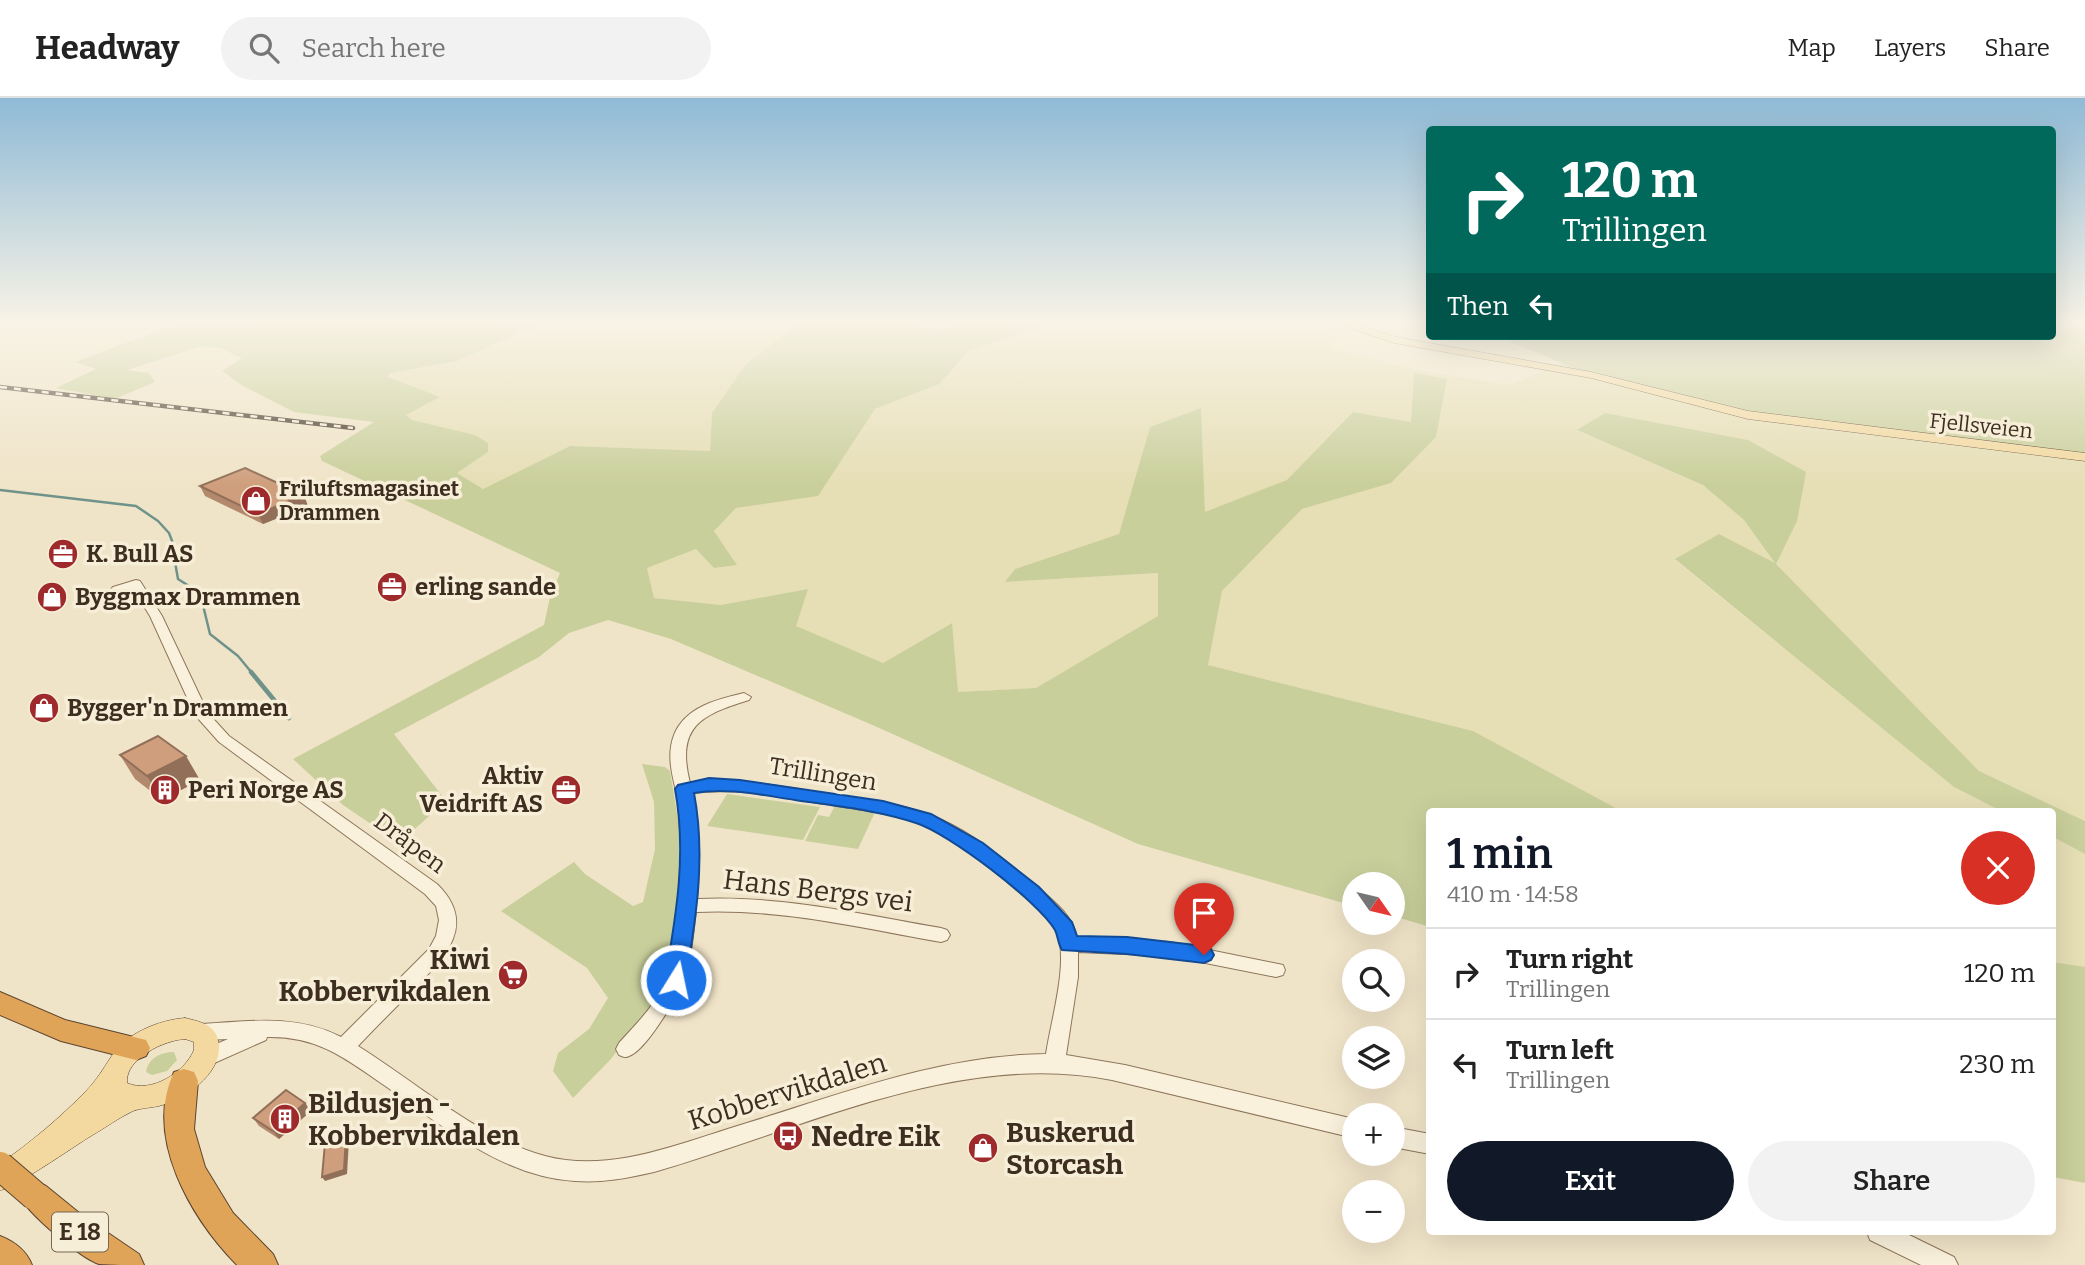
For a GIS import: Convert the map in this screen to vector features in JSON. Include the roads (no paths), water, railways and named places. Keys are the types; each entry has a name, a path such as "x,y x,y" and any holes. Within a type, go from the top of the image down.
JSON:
{"highway":[{"path":"0,1003 61,1030 136,1048"},
{"path":"184,1081 179,1133 196,1182 227,1229 262,1265"},
{"name":"E 18","path":"0,1166 72,1227 128,1265"},
{"path":"0,1252 16,1265"}],"main road":[{"name":"Fjellsveien","path":"1596,376 1748,415 2085,457"},
{"path":"0,1180 123,1089 163,1093 184,1081 205,1058 209,1043 202,1032 184,1028 172,1030 136,1048 121,1064 123,1089"}],"street":[{"name":"Dråpen","path":"143,596 156,616 193,699 215,730 241,752 431,889 448,910 450,925 436,954 344,1048"},
{"name":"Hans Bergs vei","path":"626,1049 659,1008 676,980 688,906 689,817 676,751 684,728 703,713 744,697"},
{"name":"Trillingen","path":"684,789 709,784 740,786 883,807 925,819 976,848 1027,888 1065,928 1069,944"},
{"name":"Hans Bergs vei","path":"688,906 715,903 772,909 941,935"},
{"path":"1055,1062 1069,944 1170,949 1276,970"},
{"name":"Kobbervikdalen","path":"202,1032 288,1029 317,1035 344,1048 440,1113 501,1149 525,1159 571,1171 634,1166 670,1157 876,1093 960,1072 1055,1062 1131,1075 1342,1126"},
{"name":"Kobbervikdalen","path":"205,1058 266,1030"},
{"path":"1405,1139 1426,1143"},
{"path":"1884,1235 1946,1265"}],"waterway":[{"path":"0,490 136,506 158,521 169,533 174,546"},
{"path":"175,562 178,579 200,593 210,634 238,656 252,673"},
{"path":"251,672 289,718"}],"railway":[{"path":"0,387 353,428"}],"place":[{"name":"Friluftsmagasinet Drammen","path":"256,501"},
{"name":"K. Bull AS","path":"63,554"},
{"name":"erling sande","path":"392,587"},
{"name":"Byggmax Drammen","path":"52,597"},
{"name":"Bygger'n Drammen","path":"44,708"},
{"name":"Peri Norge AS","path":"165,790"},
{"name":"Aktiv Veidrift AS","path":"566,790"},
{"name":"Kiwi Kobbervikdalen","path":"513,975"},
{"name":"Bildusjen - Kobbervikdalen","path":"285,1119"},
{"name":"Nedre Eik","path":"788,1136"},
{"name":"Buskerud Storcash","path":"983,1148"}]}
